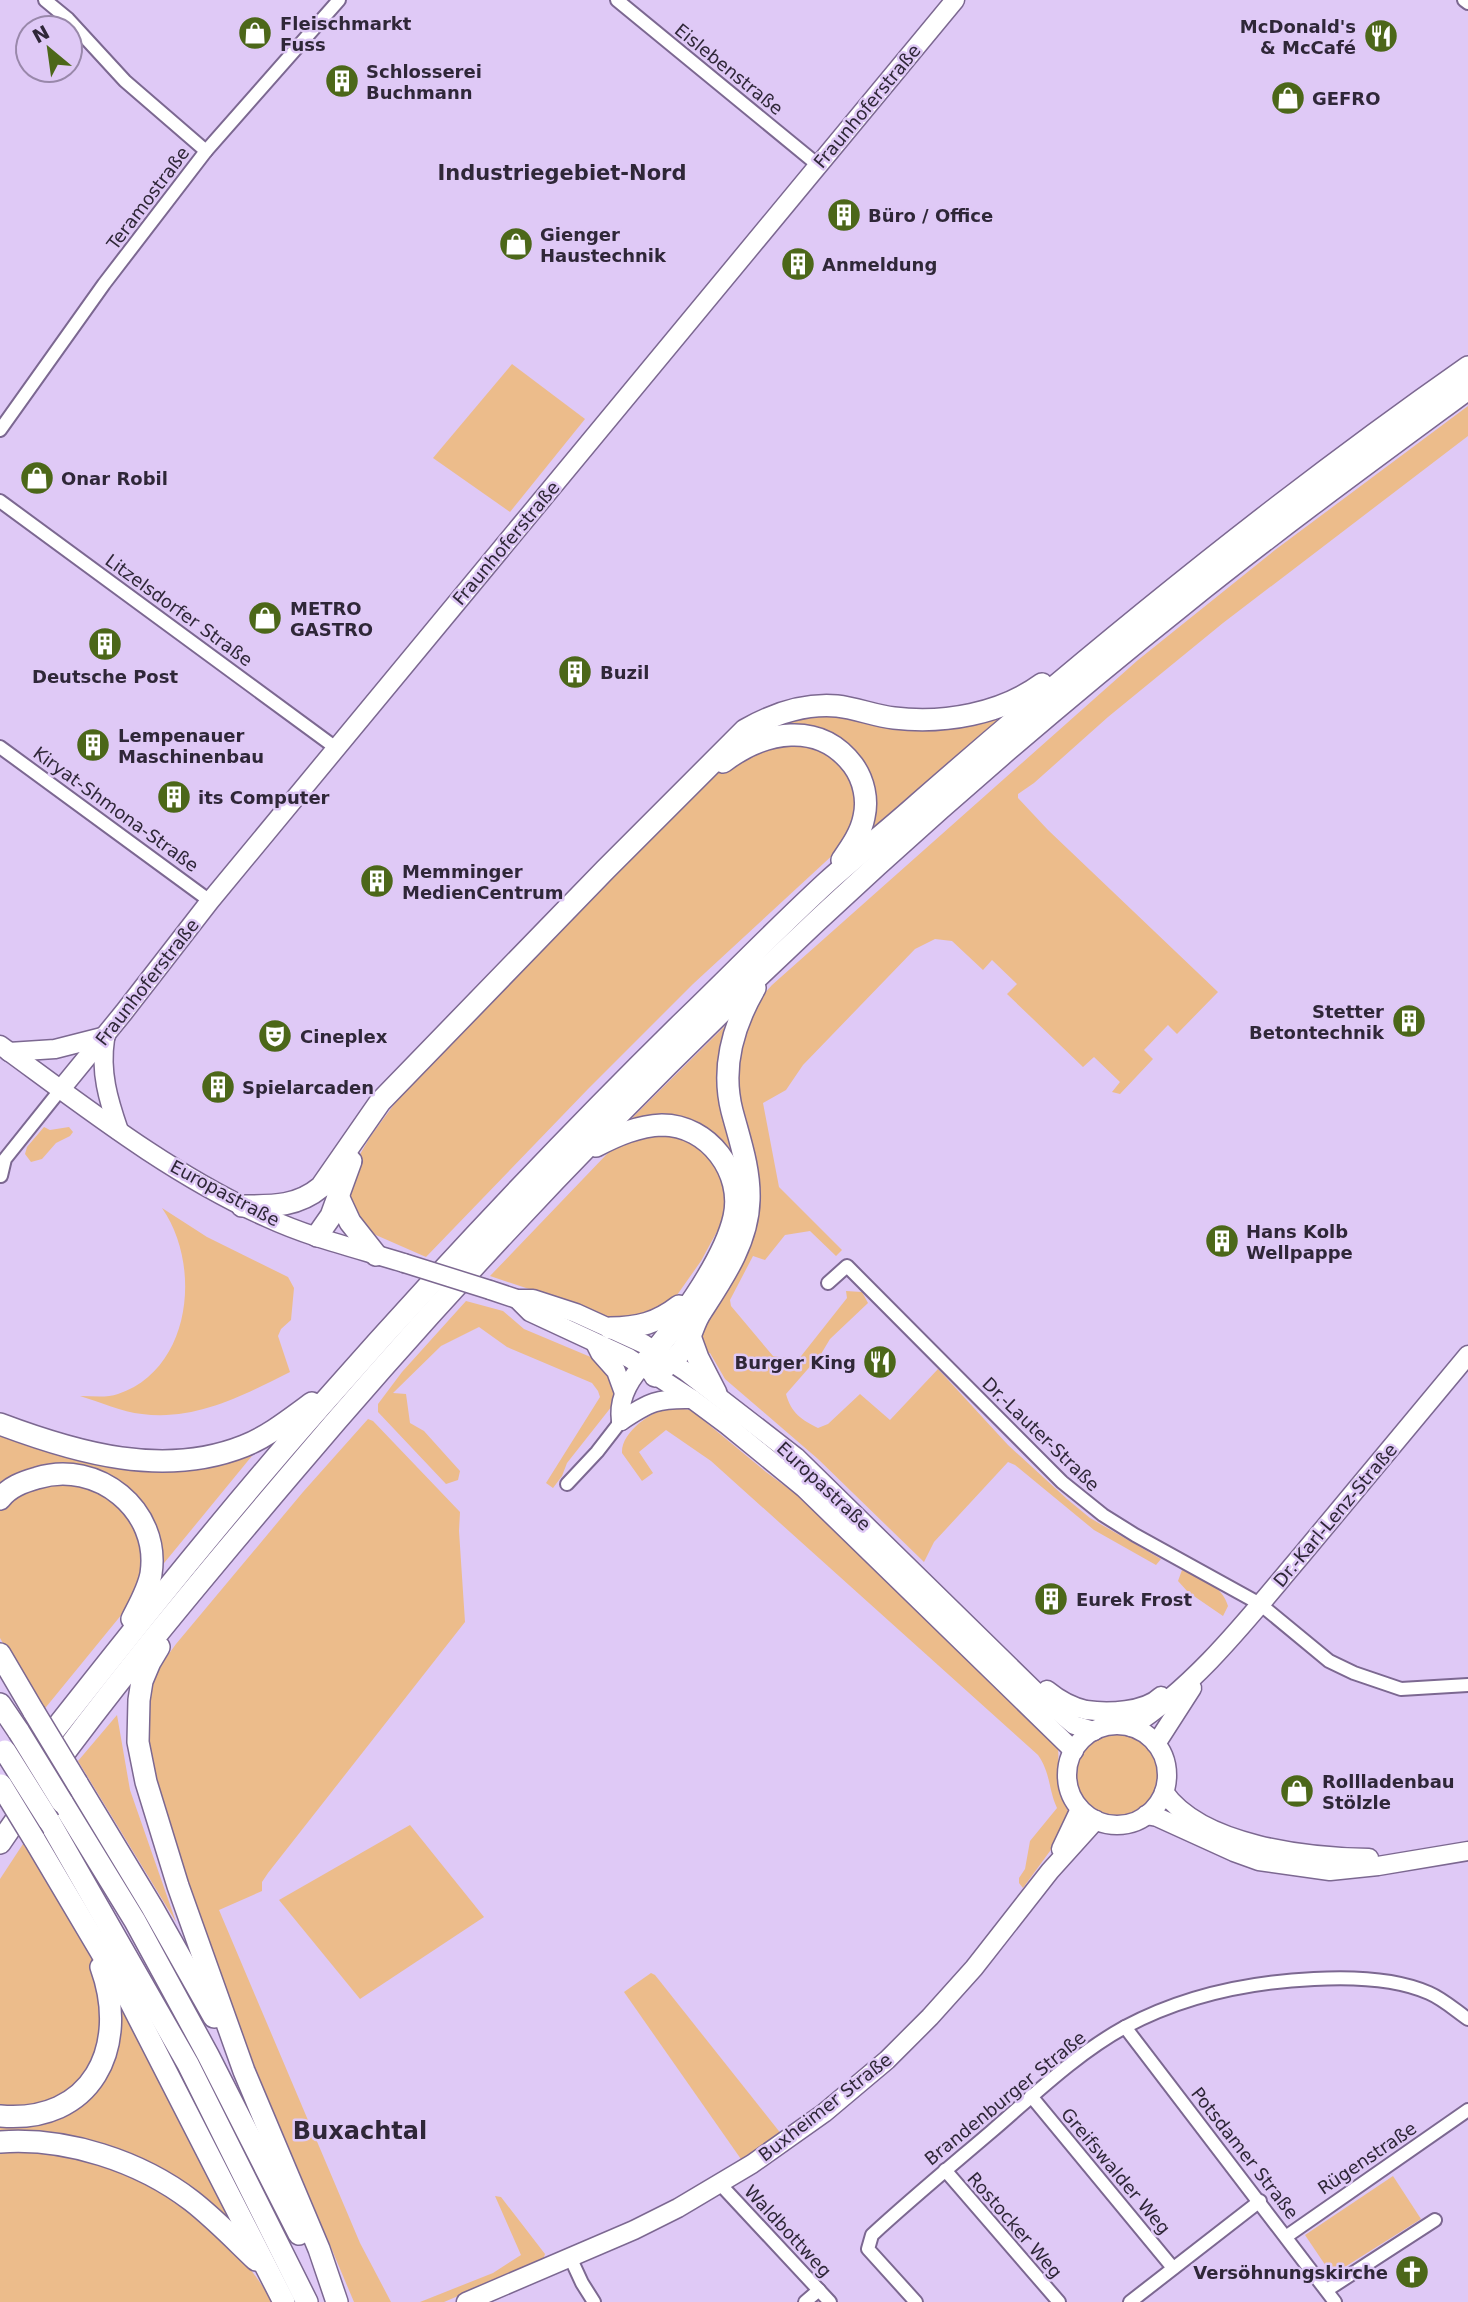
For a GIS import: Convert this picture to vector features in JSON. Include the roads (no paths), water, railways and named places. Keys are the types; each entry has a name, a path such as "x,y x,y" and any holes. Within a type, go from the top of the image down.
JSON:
{"highway":[{"path":"0,1843 81,1730 198,1585 322,1411 365,1372 432,1281 564,1142 827,882 1122,629 1272,510 1468,367"},
{"path":"0,1799 111,1658 322,1411 365,1372 766,968 959,794 1185,603 1468,389"},
{"path":"317,1236 331,1216 334,1187 356,1134 380,1102 745,730 769,716 809,707 836,706 893,718 922,720 983,712 1006,705 1039,686 1096,639 1122,629"},
{"path":"242,1206 294,1204 334,1187 366,1133 402,1087 728,758 764,740 785,735 804,735 825,740 843,751 860,774 865,794 865,816 851,847 827,882"},
{"path":"656,1364 685,1345 697,1318 726,1273 746,1223 749,1200 747,1175 728,1093 728,1064 736,1026 766,968"},
{"path":"579,1155 625,1132 664,1125 675,1126 699,1136 726,1163 736,1191 733,1221 718,1256 656,1364"},
{"path":"334,1187 350,1222 376,1255"},
{"path":"603,1335 649,1324 679,1306 687,1307"},
{"path":"690,1336 716,1394"},
{"path":"0,1424 104,1457 147,1462 195,1458 244,1446 276,1429 322,1411"},
{"path":"0,1499 4,1493 25,1481 47,1474 71,1473 99,1480 114,1488 135,1510 149,1538 151,1575 145,1593 111,1658"},
{"path":"198,1585 150,1662 142,1681 138,1742 146,1782 178,1886 244,2071 319,2249 337,2302"},
{"path":"0,1654 152,1906 244,2071"},
{"path":"0,1704 135,1921 208,2055 331,2302"},
{"path":"3,1747 49,1821 188,2064 307,2302"},
{"path":"0,1783 130,2001 284,2302"},
{"path":"0,2116 32,2116 60,2106 85,2088 101,2067 110,2039 112,2016 109,1994 97,1955 76,1908"},
{"path":"0,2141 47,2143 101,2154 130,2165 174,2188 193,2202 267,2271"}],"main road":[{"name":"Fraunhoferstraße","path":"61,1089 336,748 955,0"},
{"path":"4,1048 55,1049 106,1036 102,1060 103,1075 119,1130"},
{"name":"Europastraße","path":"4,1048 171,1165 242,1206 317,1236 517,1300 533,1298 716,1394 796,1457 1074,1726 1094,1731"},
{"path":"603,1335 600,1353 616,1371 624,1393"},
{"name":"Dr.-Karl-Lenz-Straße","path":"1131,1727 1161,1707 1198,1672 1260,1604 1468,1355"},
{"path":"621,1422 619,1406 624,1393 656,1364"},
{"path":"621,1422 656,1364"},
{"name":"Europastraße","path":"656,1364 692,1399 804,1489 1074,1751"},
{"path":"621,1422 646,1404 692,1399"},
{"path":"1012,1667 1033,1678 1052,1695 1072,1706 1099,1710 1148,1704 1158,1699 1177,1678 1198,1672"},
{"name":"Dr.-Karl-Lenz-Straße","path":"1156,1744 1193,1687 1198,1672"},
{"path":"1112,1726 1131,1727 1141,1731 1156,1744 1166,1762 1167,1782 1164,1792 1157,1805 1137,1821 1116,1825 1096,1820 1074,1800 1068,1781 1070,1760 1082,1740 1094,1731 1112,1726"},
{"path":"1164,1792 1182,1813 1213,1829 1254,1844 1292,1853 1411,1859"},
{"name":"Buxheimer Straße","path":"1050,1871 1080,1808"},
{"path":"1146,1815 1157,1817 1259,1861 1330,1871 1468,1851"},
{"name":"Buxheimer Straße","path":"466,2302 657,2219 720,2184 794,2135 887,2060 930,2017 974,1968 1050,1871 1096,1820"}],"street":[{"path":"45,0 68,19 125,81 206,151"},
{"name":"Teramostraße","path":"0,430 104,284 206,151 339,0"},
{"name":"Eislebenstraße","path":"617,0 818,165"},
{"name":"Litzelsdorfer Straße","path":"0,501 336,748"},
{"name":"Kiryat-Shmona-Straße","path":"0,747 211,901"},
{"path":"1,1176 5,1159 61,1089"},
{"name":"Dr.-Lauter-Straße","path":"828,1283 847,1266 1084,1501 1135,1535 1260,1604"},
{"path":"567,1484 621,1422"},
{"path":"1260,1604 1329,1661 1354,1673 1401,1689 1468,1685"},
{"name":"Brandenburger Straße","path":"916,2302 869,2249 872,2235 1031,2096 1125,2027 1165,2008 1213,1994 1275,1982 1331,1978 1387,1982 1411,1987 1446,2003 1468,2020"},
{"name":"Potsdamer Straße","path":"1125,2027 1335,2302"},
{"name":"Greifswalder Weg","path":"1031,2096 1173,2268"},
{"name":"Rügenstraße","path":"1287,2236 1468,2110"},
{"name":"Rostocker Weg","path":"945,2170 1059,2302"},
{"name":"Waldbottweg","path":"720,2184 830,2302"},
{"path":"1130,2302 1259,2202"},
{"path":"1327,2290 1435,2220"},
{"path":"570,2257 594,2302"},
{"path":"805,2302 819,2290"}],"place":[{"name":"Fleischmarkt Fuss","path":"255,33"},
{"name":"McDonald's & McCafé","path":"1381,36"},
{"name":"Schlosserei Buchmann","path":"342,81"},
{"name":"GEFRO","path":"1288,98"},
{"name":"Büro / Office","path":"844,215"},
{"name":"Gienger Haustechnik","path":"516,244"},
{"name":"Anmeldung","path":"798,264"},
{"name":"Onar Robil","path":"37,478"},
{"name":"METRO GASTRO","path":"265,618"},
{"name":"Deutsche Post","path":"105,644"},
{"name":"Buzil","path":"575,672"},
{"name":"Lempenauer Maschinenbau","path":"93,745"},
{"name":"its Computer","path":"174,797"},
{"name":"Memminger MedienCentrum","path":"377,881"},
{"name":"Stetter Betontechnik","path":"1409,1021"},
{"name":"Cineplex","path":"275,1036"},
{"name":"Spielarcaden","path":"218,1087"},
{"name":"Hans Kolb Wellpappe","path":"1222,1241"},
{"name":"Burger King","path":"880,1362"},
{"name":"Eurek Frost","path":"1051,1599"},
{"name":"Rollladenbau Stölzle","path":"1297,1791"},
{"name":"Versöhnungskirche","path":"1412,2272"}],"district":[{"name":"Industriegebiet-Nord","path":"562,173"},
{"name":"Buxachtal","path":"360,2131"}]}
